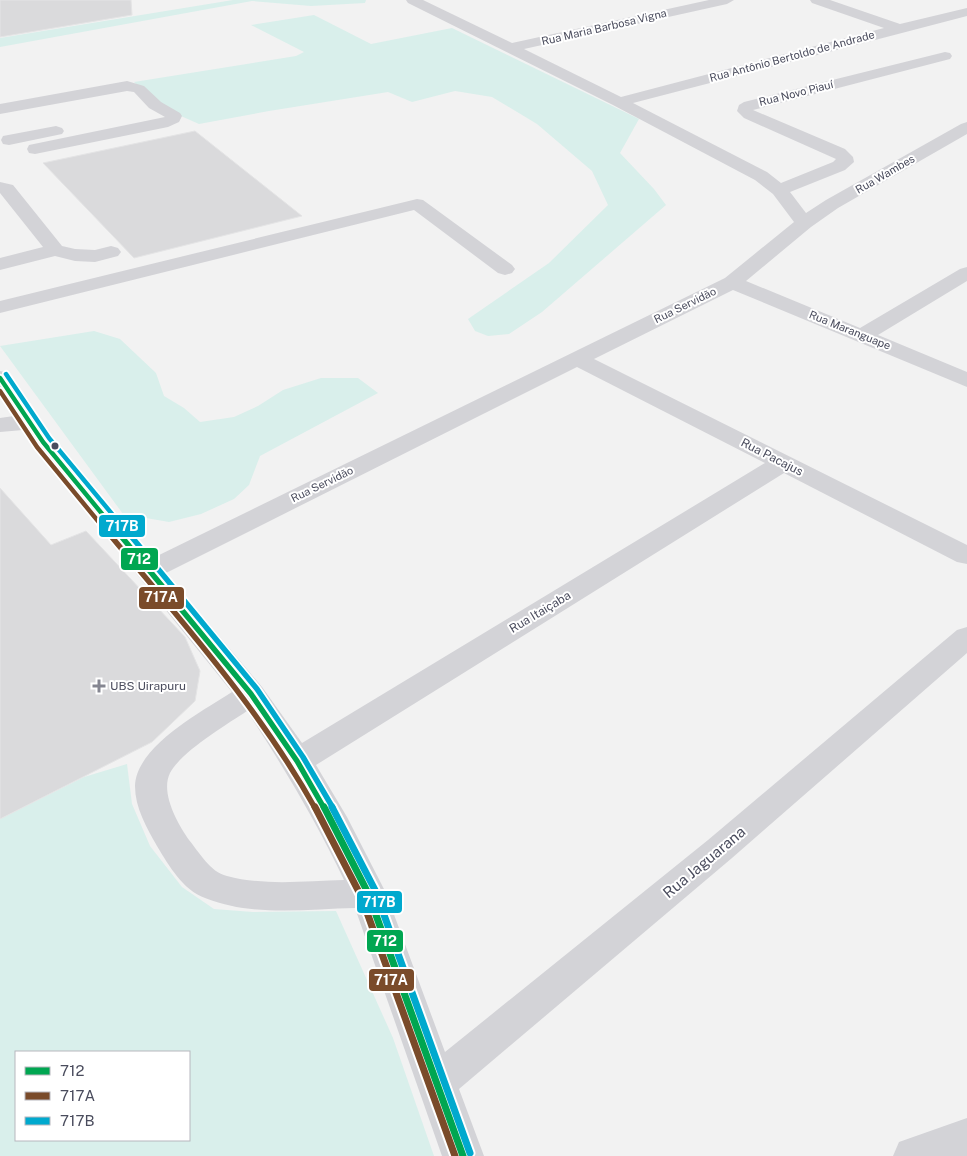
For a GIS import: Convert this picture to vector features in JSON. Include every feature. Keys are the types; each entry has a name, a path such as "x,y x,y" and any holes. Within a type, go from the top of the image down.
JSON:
{"street":[{"path":"415,0 761,176 779,190 804,223"},
{"name":"Rua Maria Barbosa Vigna","path":"510,48 728,0"},
{"path":"818,0 898,28"},
{"name":"Rua Antônio Bertoldo de Andrade","path":"618,102 898,28 967,12"},
{"name":"Rua Novo Piauí","path":"779,190 839,166 845,162 844,157 839,152 750,115 745,111 745,108 750,105 945,56"},
{"path":"0,109 127,86 139,88 147,99 174,116 168,122 35,150"},
{"path":"128,102 147,99"},
{"path":"9,140 163,109"},
{"path":"40,118 59,115"},
{"name":"Rua Wambes","path":"804,223 832,204 967,127"},
{"path":"0,187 7,189 55,250"},
{"path":"0,307 417,204 504,269"},
{"name":"Rua Servidão","path":"148,571 732,282 804,223"},
{"path":"0,264 55,250 75,255 94,256 111,252"},
{"path":"863,335 967,273"},
{"name":"Rua Maranguape","path":"732,282 863,335 967,380"},
{"name":"Rua Pacajus","path":"576,358 967,556"},
{"path":"0,378 29,422 148,571 251,694 297,761 335,826 368,893 463,1156"},
{"path":"0,425 29,422"},
{"name":"Rua Itaiçaba","path":"297,761 783,463"},
{"name":"Rua Jaguarana","path":"437,1083 720,849 967,637"},
{"path":"251,694 187,738 165,756 152,778 152,794 164,830 200,880 226,891 264,894 368,893"},
{"path":"914,1156 967,1138"}],"shaded area":[{"path":"233,0 366,0 365,3 311,6 252,1 0,47 0,38"},
{"path":"314,15 371,44 452,28 639,119 620,153 654,189 666,205 542,312 509,334 488,336 475,331 468,319 549,263 608,205 592,171 537,124 492,97 455,91 412,102 388,92 199,124 156,105 134,82 296,56 304,52 251,25"},
{"path":"94,331 120,339 156,373 164,396 184,408 200,422 234,417 258,406 283,390 321,378 358,378 378,393 260,456 249,485 234,499 201,514 169,522 123,514 0,346"},
{"path":"127,764 132,804 150,846 182,887 214,909 253,912 336,911 393,1038 434,1156 0,1156 0,819 84,777"}],"building":[{"path":"0,0 131,0 132,15 0,37"},
{"path":"195,131 302,216 134,258 43,163"},
{"name":"UBS Uirapuru","path":"0,488 51,545 86,531 185,637 200,671 195,701 152,742 0,819"}],"transit line":[{"name":"717B","path":"6,374 49,438 257,689 303,757 342,823 375,890 470,1153"},
{"name":"712","path":"0,378 43,442 251,694 297,761 335,826 368,893 463,1156"},
{"name":"717A","path":"0,391 37,447 245,699 291,765 328,830 361,896 455,1156"}],"place":[{"name":"UBS Uirapuru","path":"99,686"}]}
